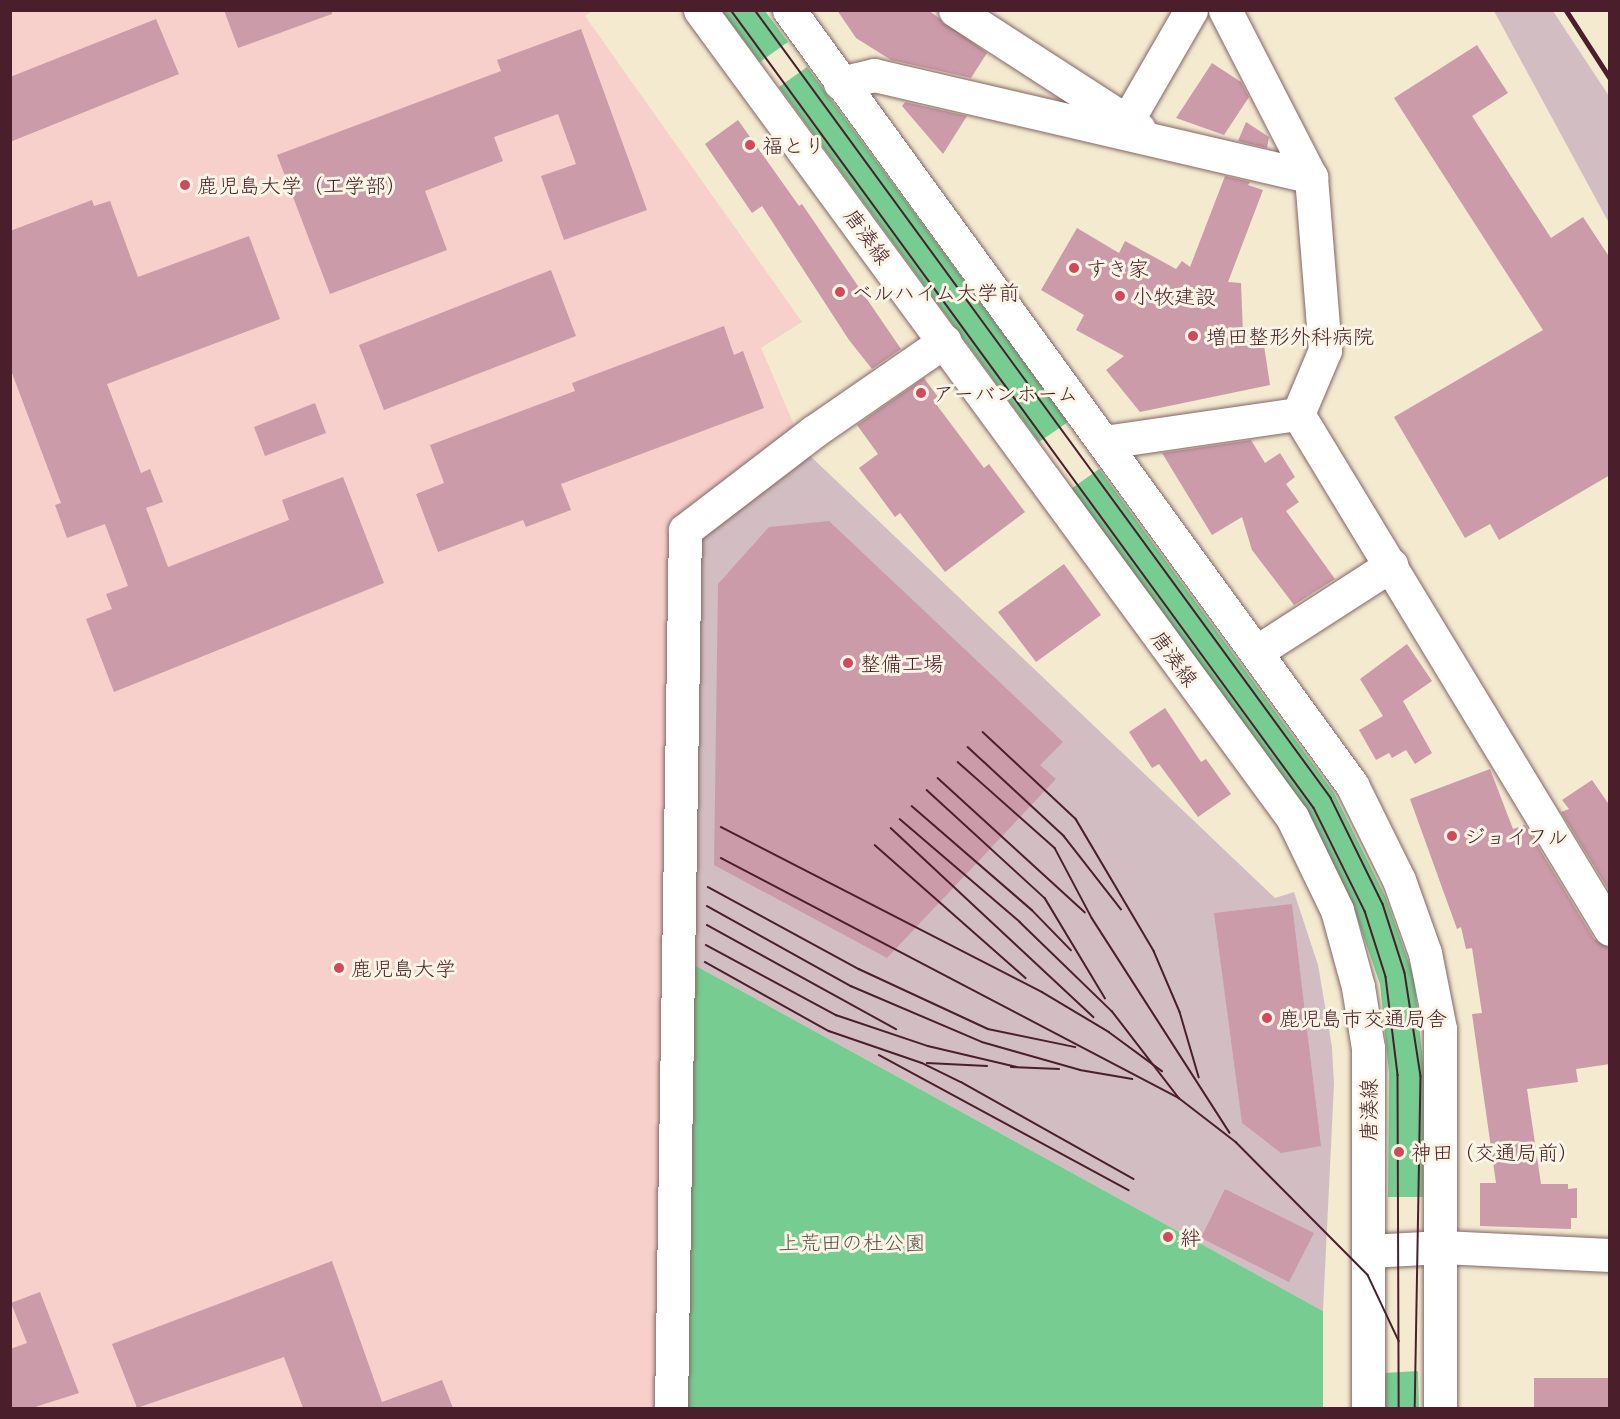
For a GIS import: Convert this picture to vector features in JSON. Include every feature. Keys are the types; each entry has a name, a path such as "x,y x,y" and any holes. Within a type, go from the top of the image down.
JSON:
{"street":[{"name":"唐湊線","path":"700,10 945,341 1292,818 1337,910 1358,987 1368,1048 1368,1408"},
{"path":"789,10 1352,785 1399,880 1425,953 1440,1029 1442,1247 1440,1408"},
{"path":"955,10 1161,142"},
{"path":"1127,122 1191,10"},
{"path":"1225,10 1311,177 1325,350 1298,414"},
{"path":"840,83 874,75 1311,177"},
{"path":"671,1408 685,530 813,432 945,341"},
{"path":"1105,442 1298,414"},
{"path":"1298,414 1610,929"},
{"path":"1256,652 1391,565"},
{"path":"1369,1251 1442,1247 1610,1255"}],"shaded area":[{"name":"鹿児島大学","path":"10,11 593,11 585,16 802,322 761,348 797,432 673,528 663,1408 11,1408"},
{"path":"1494,11 1553,11 1609,96 1609,223"},
{"path":"805,451 1275,898 1294,892 1318,965 1332,1047 1334,1084 1323,1311 689,962 693,535"}],"green space":[{"path":"722,11 765,11 788,42 760,62"},
{"path":"807,67 1068,422 1039,442 779,87"},
{"path":"1099,469 1334,793 1385,896 1414,977 1424,1072 1423,1197 1388,1197 1389,1073 1380,984 1354,909 1305,812 1071,489"},
{"name":"上荒田の杜公園","path":"689,962 1323,1311 1323,1408 683,1408"},
{"path":"1418,1371 1419,1408 1384,1408 1384,1373"}],"building":[{"path":"224,10 332,10 332,14 238,48"},
{"path":"837,10 928,10 987,53 971,78 891,60 856,38"},
{"path":"156,19 179,74 10,142 10,77"},
{"path":"581,29 647,210 564,240 541,176 576,164 558,114 494,137 503,161 425,191 447,250 330,294 277,155 501,71 497,60"},
{"path":"1477,45 1508,93 1472,116 1551,238 1583,217 1610,258 1610,475 1499,540 1490,524 1465,538 1394,417 1543,330 1394,98"},
{"path":"1212,63 1241,82 1249,97 1224,135 1176,118"},
{"path":"905,102 967,116 943,154 902,106"},
{"path":"738,120 799,206 802,204 901,349 872,369 849,340 762,206 752,213 705,144"},
{"path":"1246,122 1269,137 1267,148 1238,141"},
{"path":"1225,176 1250,182 1248,185 1263,190 1228,282 1241,283 1243,334 1263,339 1270,385 1140,412 1106,370 1124,356 1076,330 1084,315 1041,290 1077,228 1119,253 1125,241 1176,269 1182,261 1190,267"},
{"path":"92,200 94,206 110,201 138,277 249,236 280,319 107,384 141,473 150,469 163,502 146,508 168,567 289,520 282,500 343,477 384,583 114,692 86,619 112,609 106,594 128,586 105,524 67,538 55,505 61,503 10,368 10,231"},
{"path":"551,270 576,336 384,410 359,345"},
{"path":"724,326 734,355 743,351 764,408 561,484 571,510 526,527 523,520 438,552 416,494 444,483 430,445 575,391 572,383"},
{"path":"924,378 938,397 933,400 984,468 989,464 1025,512 945,572 900,513 895,517 859,468 878,454 857,425"},
{"path":"315,403 326,433 265,456 254,427"},
{"path":"1251,440 1265,463 1280,453 1295,477 1286,484 1299,502 1286,511 1335,579 1294,605 1252,550 1242,517 1212,535 1162,453"},
{"name":"整備工場","path":"829,521 1063,742 1040,765 1056,779 887,958 714,865 718,584 769,527"},
{"path":"1064,564 1101,615 1036,662 998,612"},
{"path":"1407,644 1432,681 1403,701 1432,753 1415,764 1406,750 1392,758 1389,753 1376,760 1359,730 1383,716 1360,679"},
{"path":"1165,708 1201,762 1206,759 1231,794 1198,817 1159,764 1152,768 1129,732"},
{"path":"1490,769 1513,829 1525,825 1594,939 1610,948 1610,1064 1576,1069 1578,1082 1527,1089 1541,1184 1568,1184 1568,1189 1577,1188 1577,1218 1571,1218 1571,1229 1480,1226 1480,1183 1496,1183 1472,1014 1482,1013 1472,948 1466,949 1461,927 1457,929 1410,799"},
{"path":"1592,780 1610,806 1610,892 1561,812 1569,809 1562,800"},
{"name":"鹿児島市交通局舎","path":"1292,904 1321,1146 1281,1153 1242,1123 1214,913"},
{"path":"1225,1189 1314,1233 1289,1282 1201,1238"},
{"path":"332,1261 382,1402 442,1380 453,1408 303,1408 284,1357 137,1408 112,1344"},
{"path":"40,1292 79,1393 32,1408 10,1408 10,1349 27,1343 11,1303"},
{"path":"1534,1378 1610,1378 1610,1408 1534,1408"}],"tram line":[{"path":"731,10 1314,808 1365,911 1386,977 1398,1075 1399,1408"},
{"path":"755,10 1331,798 1383,904 1405,973 1421,1076 1415,1408"},
{"path":"983,732 1076,819 1154,951 1180,1012 1199,1077"},
{"path":"968,747 1064,836 1121,909"},
{"path":"958,762 1055,848 1092,918 1230,1133"},
{"path":"938,778 1085,912"},
{"path":"927,790 1045,898 1105,998"},
{"path":"912,806 1032,910 1071,950"},
{"path":"900,819 1020,922 1112,1011 1179,1098"},
{"path":"721,827 1042,992 1109,1032 1162,1071"},
{"path":"891,828 1094,1017"},
{"path":"875,845 1026,978"},
{"path":"721,858 1179,1098 1236,1142 1368,1275 1399,1341"},
{"path":"708,887 859,969 988,1029 1075,1047"},
{"path":"707,906 851,986 982,1042 1080,1070 1132,1079"},
{"path":"707,925 896,1029"},
{"path":"706,945 836,1015 928,1046 1017,1067"},
{"path":"705,962 829,1031 922,1063 961,1082 1134,1179"},
{"path":"879,1055 1129,1190"},
{"path":"927,1063 987,1066"},
{"path":"1011,1067 1059,1069"}],"railway":[{"path":"1566,10 1610,78"}],"place":[{"name":"福とり","path":"750,145"},
{"name":"鹿児島大学（工学部）","path":"185,185"},
{"name":"すき家","path":"1074,268"},
{"name":"ベルハイム大学前","path":"840,292"},
{"name":"小牧建設","path":"1120,296"},
{"name":"増田整形外科病院","path":"1193,336"},
{"name":"アーバンホーム","path":"921,393"},
{"name":"整備工場","path":"848,663"},
{"name":"ジョイフル","path":"1452,836"},
{"name":"鹿児島大学","path":"339,968"},
{"name":"鹿児島市交通局舎","path":"1267,1018"},
{"name":"神田（交通局前）","path":"1399,1152"},
{"name":"絆","path":"1168,1237"}]}
